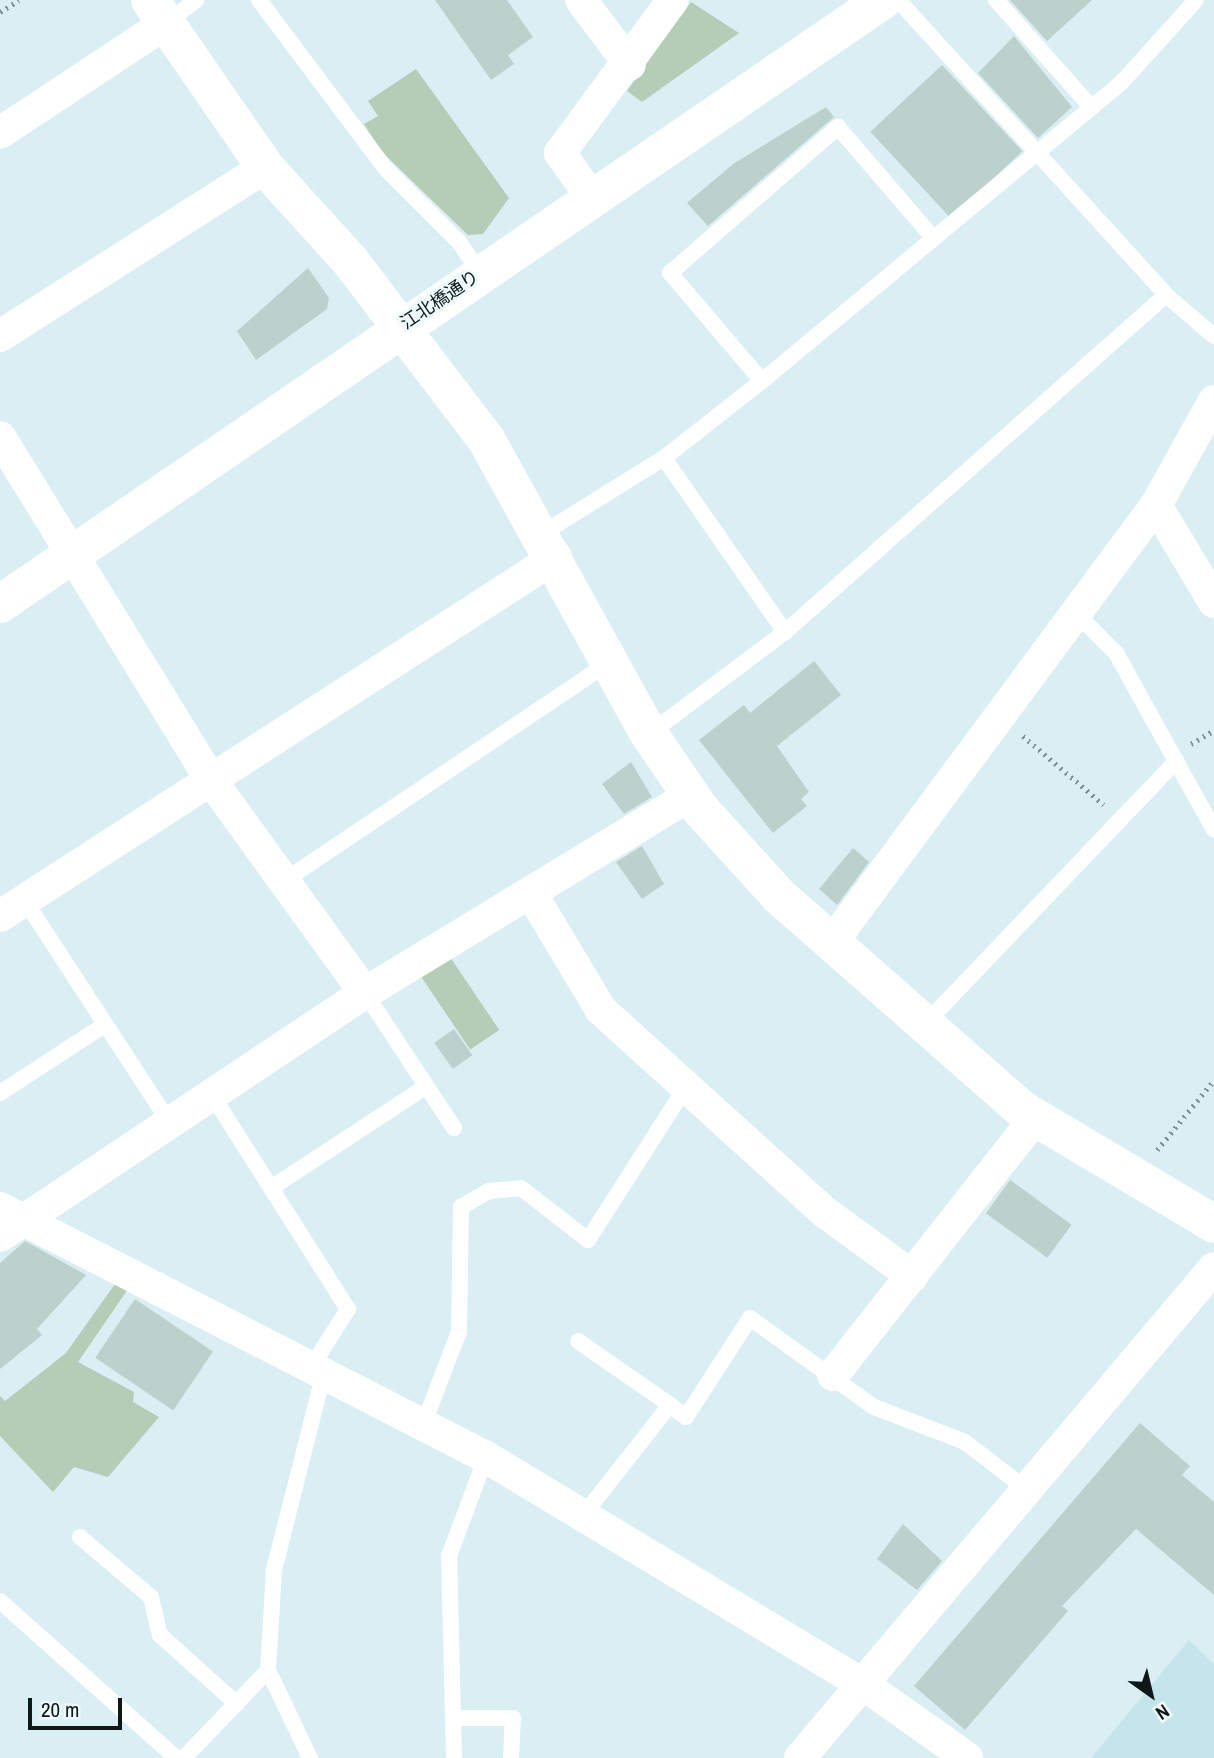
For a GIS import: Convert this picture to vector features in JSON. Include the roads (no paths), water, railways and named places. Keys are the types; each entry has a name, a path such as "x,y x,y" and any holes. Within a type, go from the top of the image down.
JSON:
{"street":[{"path":"581,0 630,65"},
{"path":"591,197 560,153 630,65 673,0"},
{"name":"江北橋通り","path":"0,604 591,197 883,0"},
{"path":"0,133 158,11 265,167 400,328 486,439 550,545 609,663 649,734 689,796 779,896 1035,1118 1214,1224"},
{"path":"0,336 265,167"},
{"path":"833,941 1156,506 1214,401"},
{"path":"0,438 69,556 213,783 365,993"},
{"path":"1156,506 1206,567 1214,602"},
{"path":"14,910 213,783 550,545"},
{"path":"8,1221 170,1123 365,993 689,796"},
{"path":"531,893 600,1010 684,1090 826,1213 912,1276"},
{"path":"833,1375 1035,1118"},
{"path":"8,1221 316,1373 424,1423 486,1457 581,1518 863,1684 967,1758"},
{"path":"800,1758 1030,1492 1214,1268"}],"lane":[{"path":"158,11 196,0"},
{"path":"259,0 386,169 459,242 480,273"},
{"path":"898,0 1041,152 1166,295 1214,336"},
{"path":"996,0 1092,108"},
{"path":"550,545 762,381 1041,152 1092,108 1196,0"},
{"path":"762,381 670,273 838,127 933,238"},
{"path":"649,734 785,632 1166,295"},
{"path":"664,458 785,632"},
{"path":"1076,613 1116,653 1214,830"},
{"path":"284,881 609,663"},
{"path":"925,1024 1118,817 1176,761"},
{"path":"14,910 106,1024 170,1123"},
{"path":"365,993 454,1129"},
{"path":"0,1093 106,1024"},
{"path":"271,1188 427,1086"},
{"path":"424,1423 459,1332 461,1207 489,1191 521,1188 588,1240 684,1090"},
{"path":"212,1095 348,1309 316,1373 274,1570 268,1670 310,1758"},
{"path":"579,1341 686,1417 750,1318 874,1407 965,1442 1030,1492"},
{"path":"581,1518 670,1405"},
{"path":"454,1758 456,1718 449,1556 486,1457"},
{"path":"80,1537 151,1597 160,1635 237,1704"},
{"path":"0,1601 176,1758"},
{"path":"184,1758 268,1670"},
{"path":"456,1718 513,1718 511,1758"}]}
